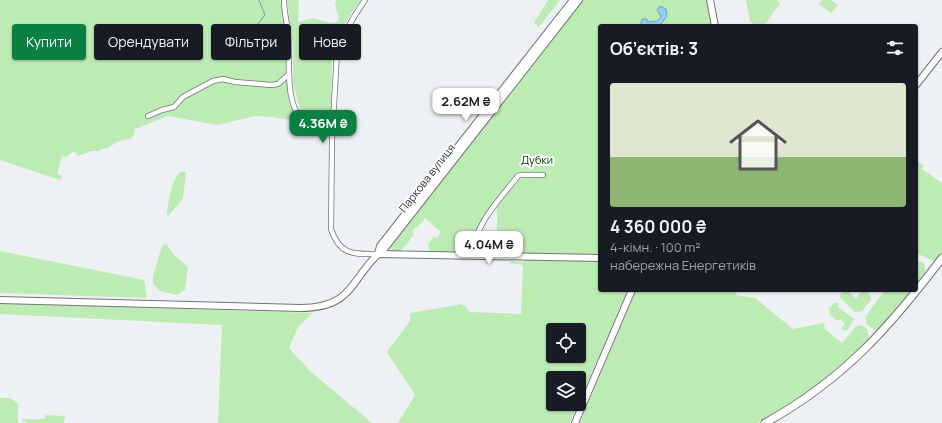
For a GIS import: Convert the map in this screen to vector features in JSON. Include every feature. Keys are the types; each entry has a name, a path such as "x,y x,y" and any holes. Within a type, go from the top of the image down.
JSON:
{"main road":[{"path":"918,289 942,258"},
{"path":"765,423 818,390 858,358 897,317 916,292"}],"street":[{"path":"284,0 288,34 288,75 293,100 303,122 309,129 333,127"},
{"path":"366,0 355,14 337,52 333,127 331,229 334,239 342,248 351,254 598,258"},
{"name":"Паркова вулиця","path":"378,254 380,246 573,0"},
{"name":"Паркова вулиця","path":"378,254 385,248 579,0"},
{"path":"710,0 715,24"},
{"path":"918,82 942,52"},
{"path":"148,116 174,107 183,97 213,81 223,79 235,82 271,85 278,84 288,75"},
{"path":"473,255 473,245 479,229 518,176 521,174 543,175"},
{"path":"0,300 317,308 330,305 351,290 378,254"},
{"path":"575,423 631,292"}],"green space":[{"path":"0,0 282,0 284,24 211,24 211,60 287,60 294,103 304,126 298,121 271,117 255,116 217,125 168,116 135,129 131,138 117,142 108,148 99,151 91,151 78,156 74,151 66,157 62,156 57,174 62,176 60,180 0,160"},
{"path":"287,0 299,0 298,22 313,18 330,23 337,22 339,18 335,5 336,0 361,0 345,24 299,24 299,60 332,60 331,125 310,127 301,114 293,83 293,46"},
{"path":"548,0 560,0 539,27 534,23"},
{"name":"Дубки","path":"582,0 708,0 713,24 598,24 598,255 509,254 504,251 501,254 483,252 477,254 475,251 477,244 490,242 497,231 497,210 494,207 467,241 472,248 470,254 430,252 428,244 434,237 437,238 441,232 425,218 412,232 414,234 401,250 391,250 390,246"},
{"path":"746,0 776,0 780,3 765,24 754,24 750,21"},
{"path":"822,0 831,0 838,5 831,13 819,4"},
{"path":"918,162 924,166 922,169 942,183 942,254 938,260 934,261 918,254"},
{"path":"180,172 186,172 183,199 168,216 167,213 171,191 174,181"},
{"path":"166,244 173,254 188,267 185,290 177,295 160,291 153,284 153,276 162,246"},
{"path":"0,251 144,280 147,298 0,293"},
{"path":"526,259 598,260 598,292 628,292 586,386 586,371 546,371 546,411 575,411 570,423 398,423 415,395 387,352 410,321 410,313 462,304 470,312 521,314 523,265 509,263 511,261 523,262"},
{"path":"918,261 923,262 925,266 925,273 918,285"},
{"path":"635,292 736,292 736,295 755,298 793,329 823,323 825,325 824,328 842,343 856,326 861,325 867,329 869,340 868,346 804,395 758,423 580,423"},
{"path":"842,292 849,292 856,299 861,292 868,292 871,296 871,300 862,311 855,312 840,298"},
{"path":"884,292 912,292 878,331 867,325 865,317"},
{"path":"0,303 313,313 298,327 289,348 312,373 372,423 218,423 222,325 0,314"},
{"path":"834,303 839,303 839,308 854,319 847,331 841,329 845,323 840,319 838,321 830,315 829,309"},
{"path":"0,398 10,398 18,404 18,423 0,423"},
{"path":"46,415 65,416 64,423 27,423 21,419 45,419"}],"water":[{"path":"660,6 666,9 667,16 661,24 641,24 642,19 647,19 647,22 657,21 661,17 657,10"}],"waterway":[{"path":"258,24 265,15 259,0"}]}
